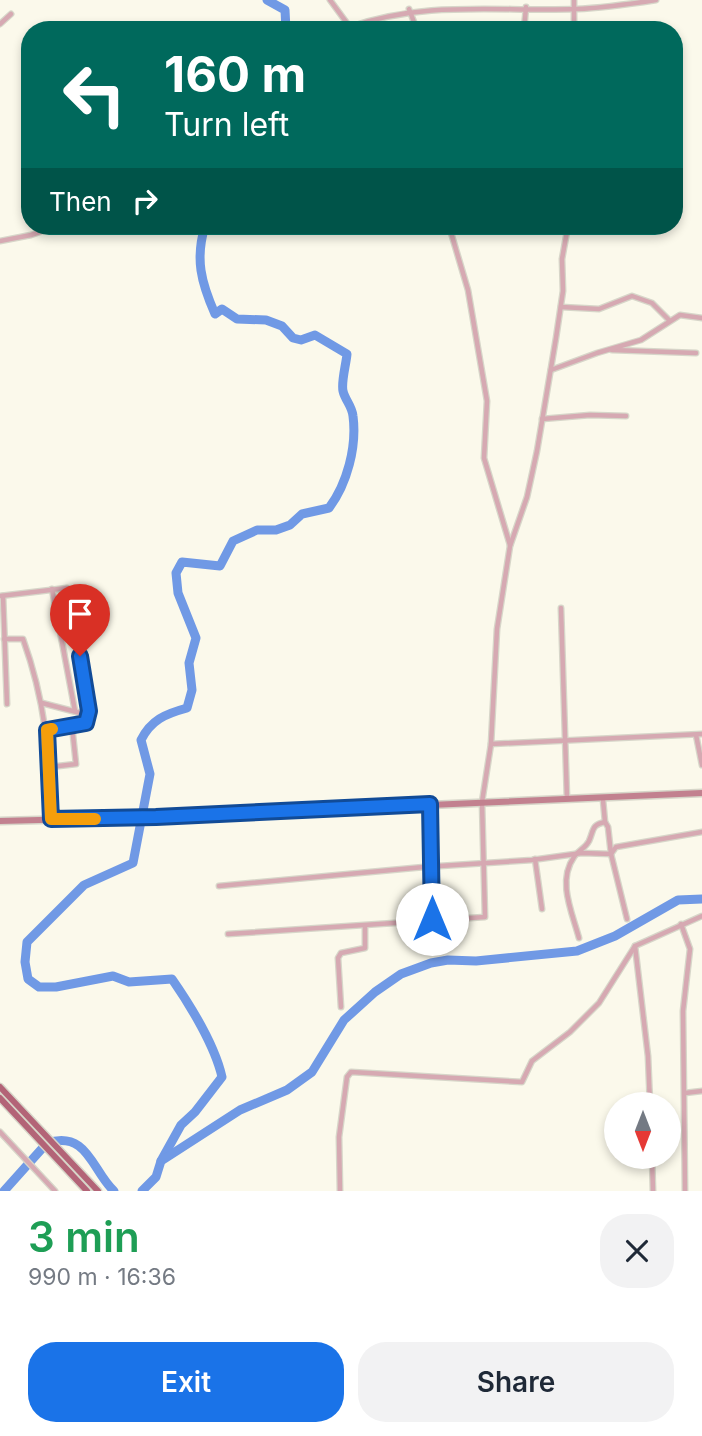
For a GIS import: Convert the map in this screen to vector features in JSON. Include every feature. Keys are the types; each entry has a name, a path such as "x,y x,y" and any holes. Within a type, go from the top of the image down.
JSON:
{"main road":[{"path":"0,1087 33,1128"},
{"path":"0,1098 98,1191"},
{"path":"65,1161 87,1191"}],"street":[{"path":"330,0 346,21"},
{"path":"574,0 574,21"},
{"path":"366,21 409,9 575,9 656,0"},
{"path":"525,21 526,7"},
{"path":"409,9 414,21"},
{"path":"0,24 11,14"},
{"path":"0,241 31,235"},
{"path":"452,235 468,290 487,401 484,457 510,546"},
{"path":"228,934 485,917 482,802 491,744 497,629 510,546 527,497 551,371 561,307 562,259 566,235"},
{"path":"561,307 599,309 632,296 653,303 669,320"},
{"path":"551,371 608,349 641,340 680,315 702,318"},
{"path":"608,349 696,353"},
{"path":"542,419 590,415 626,416"},
{"path":"7,704 2,596 67,588 88,715 86,723 47,730"},
{"path":"52,589 75,711"},
{"path":"561,608 567,799"},
{"path":"4,639 23,639 42,703 50,767 51,819"},
{"path":"42,703 88,715"},
{"path":"50,767 76,764 72,726"},
{"path":"491,744 699,734 702,765"},
{"path":"0,821 156,817 702,793"},
{"path":"603,800 611,854 627,919"},
{"path":"430,804 432,919"},
{"path":"579,938 565,881 575,854 584,849 595,824 605,822"},
{"path":"611,854 616,846 702,832"},
{"path":"219,886 575,854 611,854"},
{"path":"535,859 542,909"},
{"path":"340,1191 339,1137 347,1077 351,1072 515,1084 522,1082 532,1061 570,1032 599,1003 635,946 702,916"},
{"path":"681,924 691,949 684,1011 685,1191"},
{"path":"341,1007 338,958 341,953 365,948 365,926"},
{"path":"635,946 650,1092"},
{"path":"685,1093 702,1091"},
{"path":"1,1134 44,1176 55,1191"},
{"path":"652,1169 653,1191"}],"waterway":[{"path":"267,0 285,10 286,21"},
{"path":"161,1161 181,1125 195,1112 222,1077 208,1039 186,1001 172,979 129,982 113,976 56,987 39,987 28,979 25,962 27,942 84,885 133,863 150,774 141,740 149,727 160,719 187,708 192,690 189,663 196,638 178,593 176,573 182,562 220,566 233,541 257,530 276,530 290,525 302,514 329,508 346,477 354,428 352,412 343,387 347,354 315,335 301,340 293,338 282,326 266,320 237,319 222,309 215,314 201,270 203,235"},
{"path":"142,1191 156,1177 161,1161 240,1110 287,1090 312,1072 344,1020 375,992 401,974 448,960 476,961 577,951 615,936 678,900 702,899"},
{"path":"4,1191 47,1143 61,1141 72,1142 80,1147 114,1191"}],"slow traffic":[{"path":"52,729 47,730 51,819 95,819"}],"route":[{"path":"80,656 89,711 86,723 47,730 51,819 156,817 430,804 432,919"}]}
